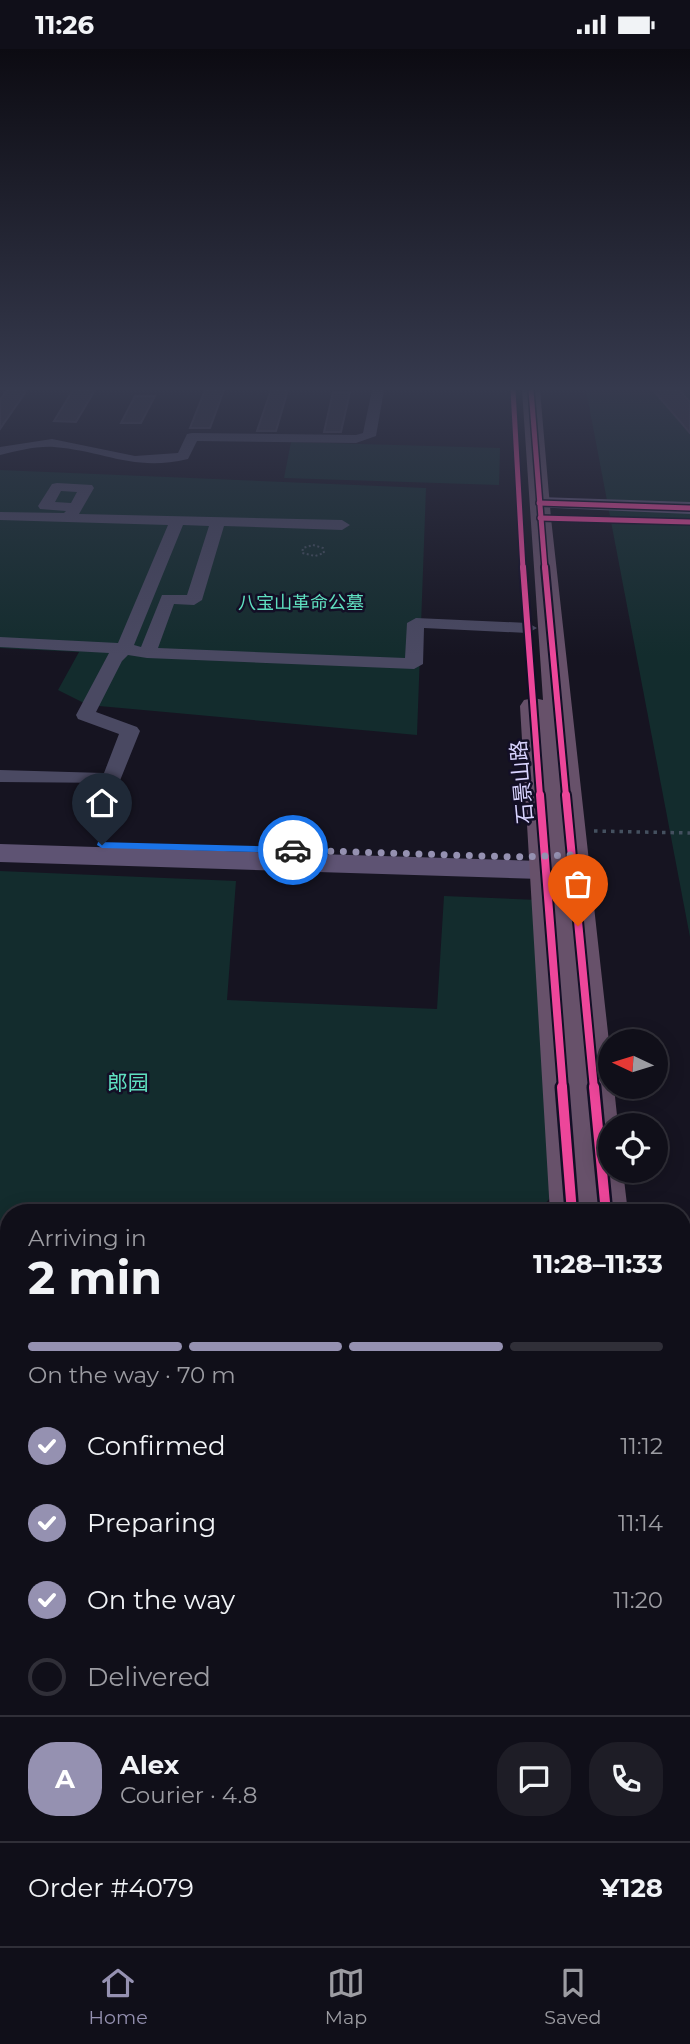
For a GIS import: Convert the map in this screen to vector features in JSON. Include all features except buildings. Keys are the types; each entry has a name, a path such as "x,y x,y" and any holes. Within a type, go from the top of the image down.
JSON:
{"highway":[{"name":"石景山路","path":"519,479 541,810 562,856 605,1204"},
{"name":"石景山路","path":"537,479 562,856 572,1204"}],"main road":[{"path":"539,510 690,508"},
{"path":"539,510 690,522"},
{"path":"0,842 515,857 562,856"},
{"path":"0,853 562,856"}],"street":[{"path":"0,516 72,513 177,521 342,525"},
{"path":"0,776 112,779 130,731 85,715 114,658 124,649 177,521"},
{"path":"146,653 168,599 194,600 218,522"},
{"path":"0,642 124,649 146,653 414,664 416,623 528,628"}],"path":[{"path":"313,545 323,548 324,553 315,556 302,553 303,548 313,545"},
{"path":"562,856 690,833"}],"green space":[{"name":"八宝山革命公墓","path":"0,479 202,479 426,488 417,735 88,705 58,690 79,652 0,648"},
{"path":"300,479 499,479 499,485"},
{"path":"603,479 690,479 690,937"},
{"name":"郎园","path":"0,871 236,881 227,1000 437,1009 444,896 538,900 550,1198 545,1204 0,1204"}],"cycle path":[{"path":"518,479 571,1204"},
{"path":"537,479 605,1204"},
{"path":"539,503 690,508"},
{"path":"540,518 690,522"}],"way so far":[{"path":"293,850 515,857 573,855 578,926"}],"route":[{"path":"102,845 293,850"}]}
